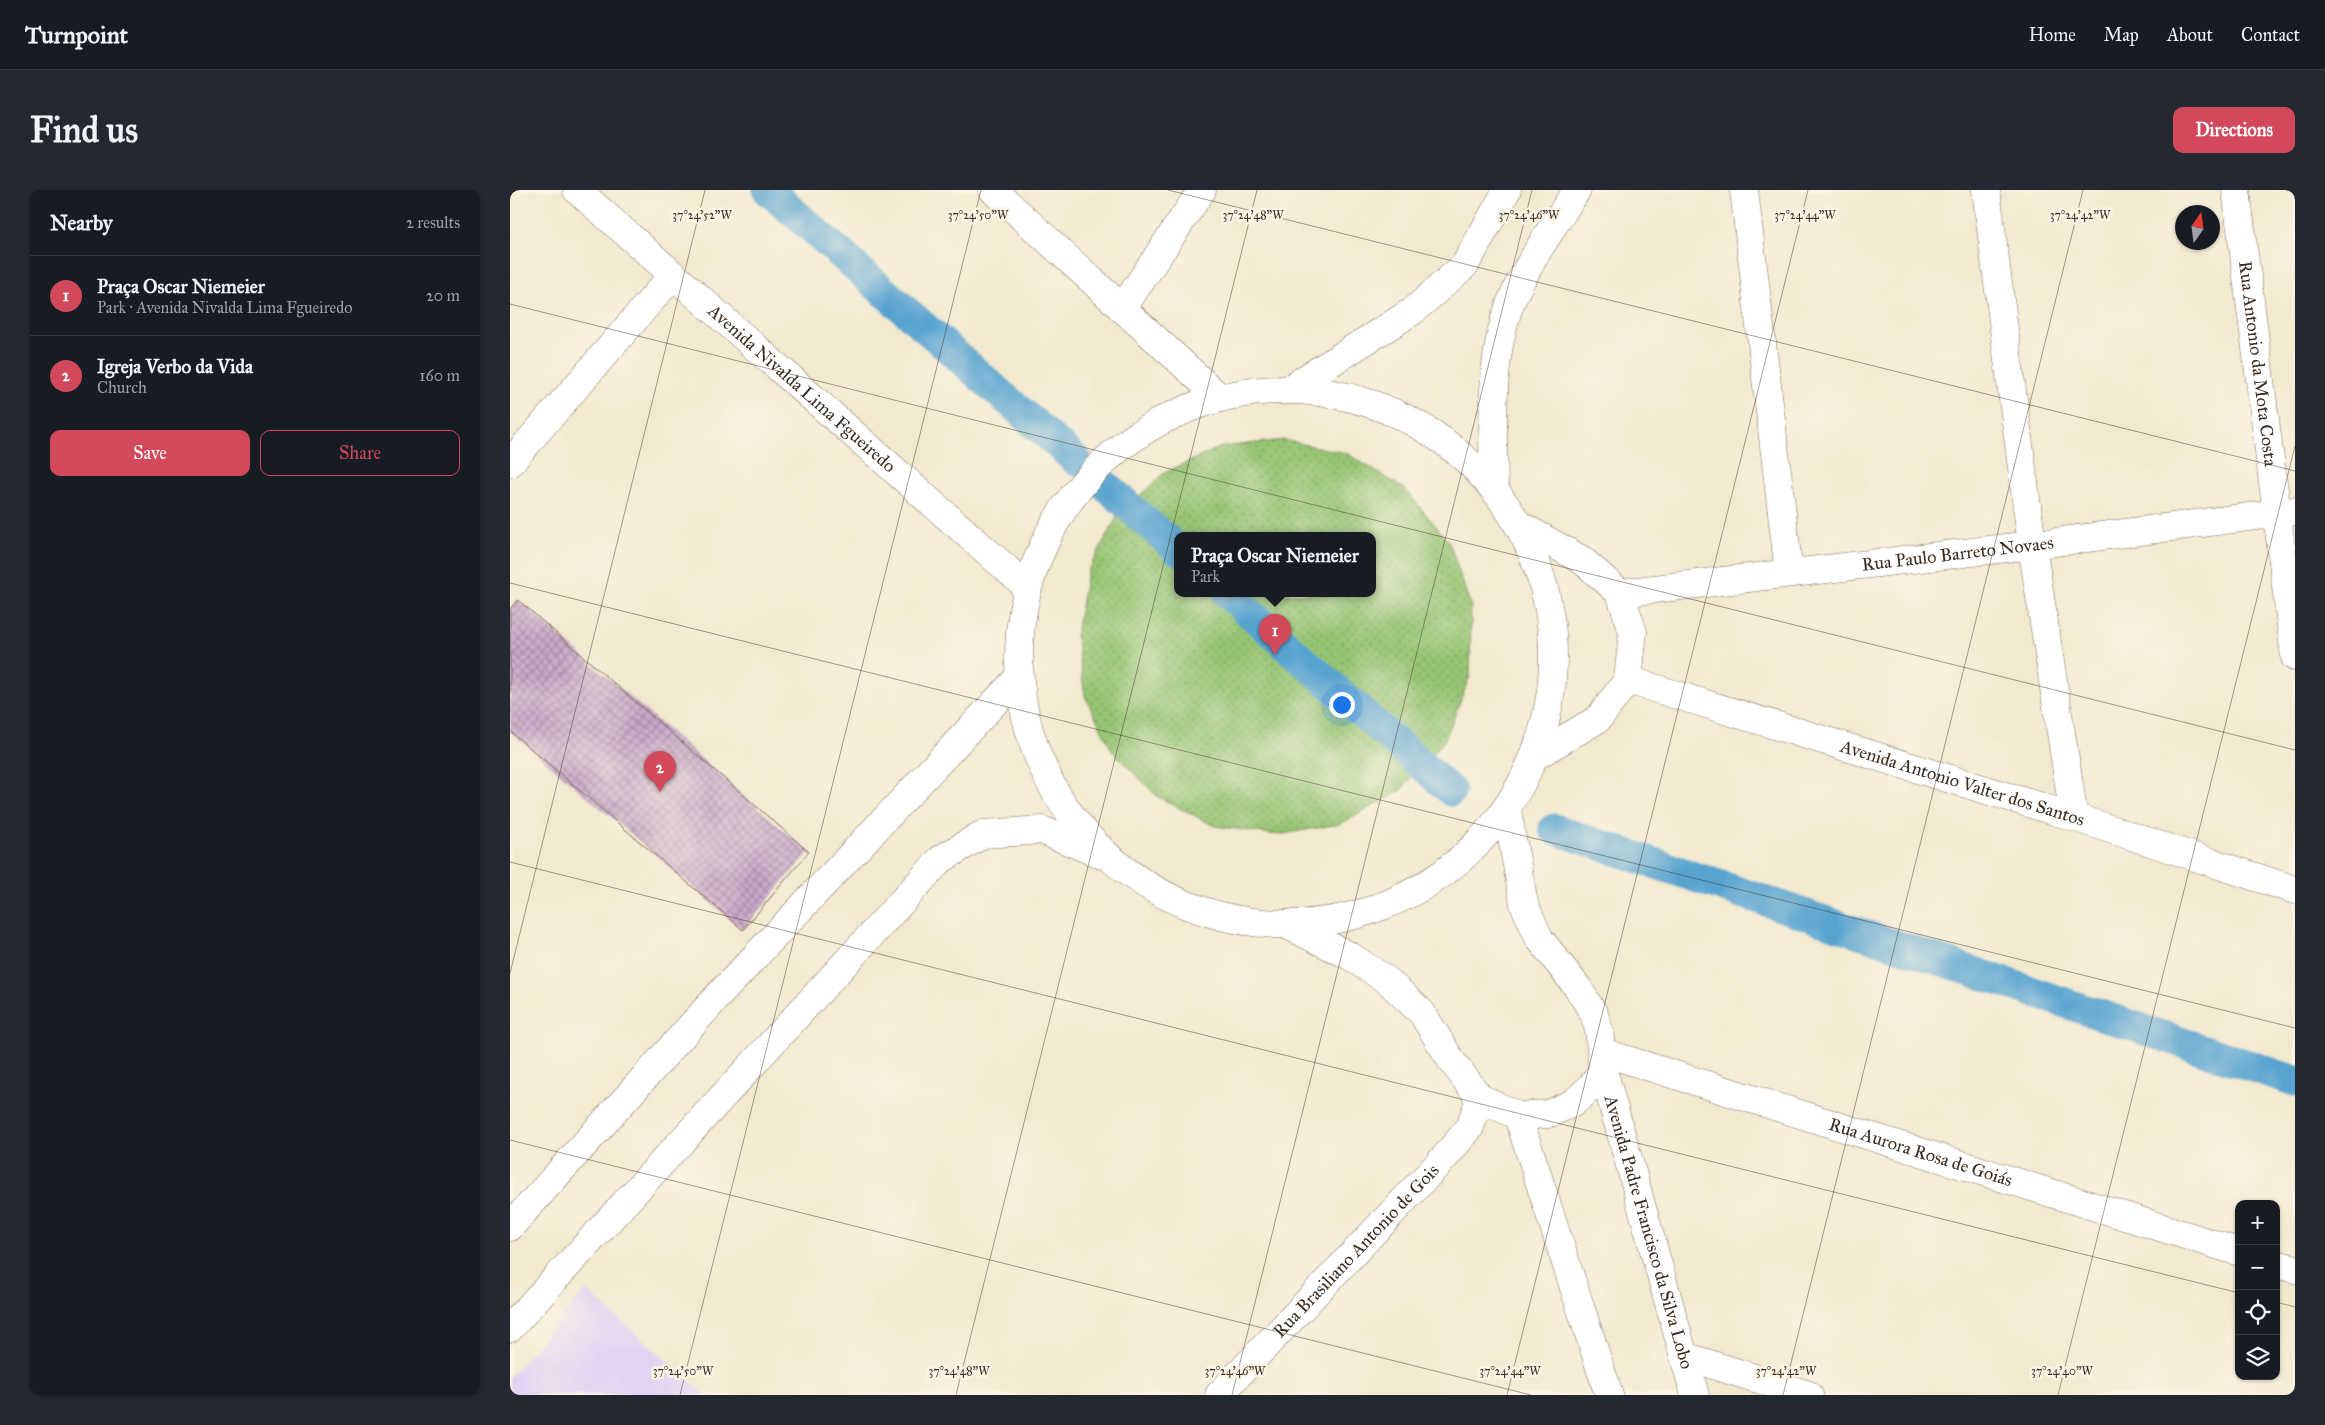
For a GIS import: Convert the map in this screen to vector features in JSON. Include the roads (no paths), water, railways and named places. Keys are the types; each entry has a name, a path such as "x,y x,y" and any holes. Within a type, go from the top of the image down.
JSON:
{"street":[{"name":"Avenida Nivalda Lima Fgueiredo","path":"577,190 1026,586"},
{"path":"993,190 1219,397"},
{"path":"1122,309 1202,190"},
{"path":"1289,389 1413,311 1465,265 1507,190"},
{"path":"1494,488 1493,415 1498,352 1510,302 1548,233 1577,190"},
{"path":"1744,190 1789,573"},
{"path":"1986,190 2032,545 2074,817"},
{"name":"Rua Antonio da Mota Costa","path":"2236,190 2286,512 2295,657"},
{"path":"510,463 673,275"},
{"path":"515,1314 940,860 983,834 1042,830 1110,859 1163,894 1222,916 1286,924 1350,917 1410,895 1464,858 1507,810 1537,755 1555,678 1549,600 1521,526 1494,488 1437,435 1366,401 1289,389 1219,397 1153,424 1097,466 1054,521 1026,586 1018,632 1018,678 1033,745 1064,807 1110,859"},
{"name":"Rua Paulo Barreto Novaes","path":"1620,593 2032,545 2286,512"},
{"path":"1521,526 1582,560 1620,593 1633,632 1628,680 1598,719 1537,755"},
{"path":"510,1227 718,996 1018,678"},
{"name":"Avenida Antonio Valter dos Santos","path":"1628,680 2074,817 2295,890"},
{"name":"Avenida Padre Francisco da Silva Lobo","path":"1507,810 1524,904 1539,938 1578,988 1594,1014 1599,1030 1603,1061 1695,1395"},
{"path":"1286,924 1350,956 1388,981 1422,1013 1451,1060 1480,1098 1518,1116 1548,1114 1573,1103 1590,1088 1603,1061"},
{"name":"Rua Aurora Rosa de Goiás","path":"1603,1061 2235,1251"},
{"name":"Rua Brasiliano Antonio de Gois","path":"1219,1395 1445,1157 1470,1127 1480,1098"},
{"path":"1518,1116 1600,1389"},
{"path":"2280,1265 2295,1270"},
{"path":"1684,1356 1809,1395"}],"waterway":[{"path":"768,190 1077,461"},
{"path":"1105,485 1174,546"},
{"path":"1231,597 1451,791"},
{"path":"1554,829 2295,1081"}],"place":[{"name":"Praça Oscar Niemeier","path":"1275,655"},
{"name":"Igreja Verbo da Vida","path":"660,792"}]}
